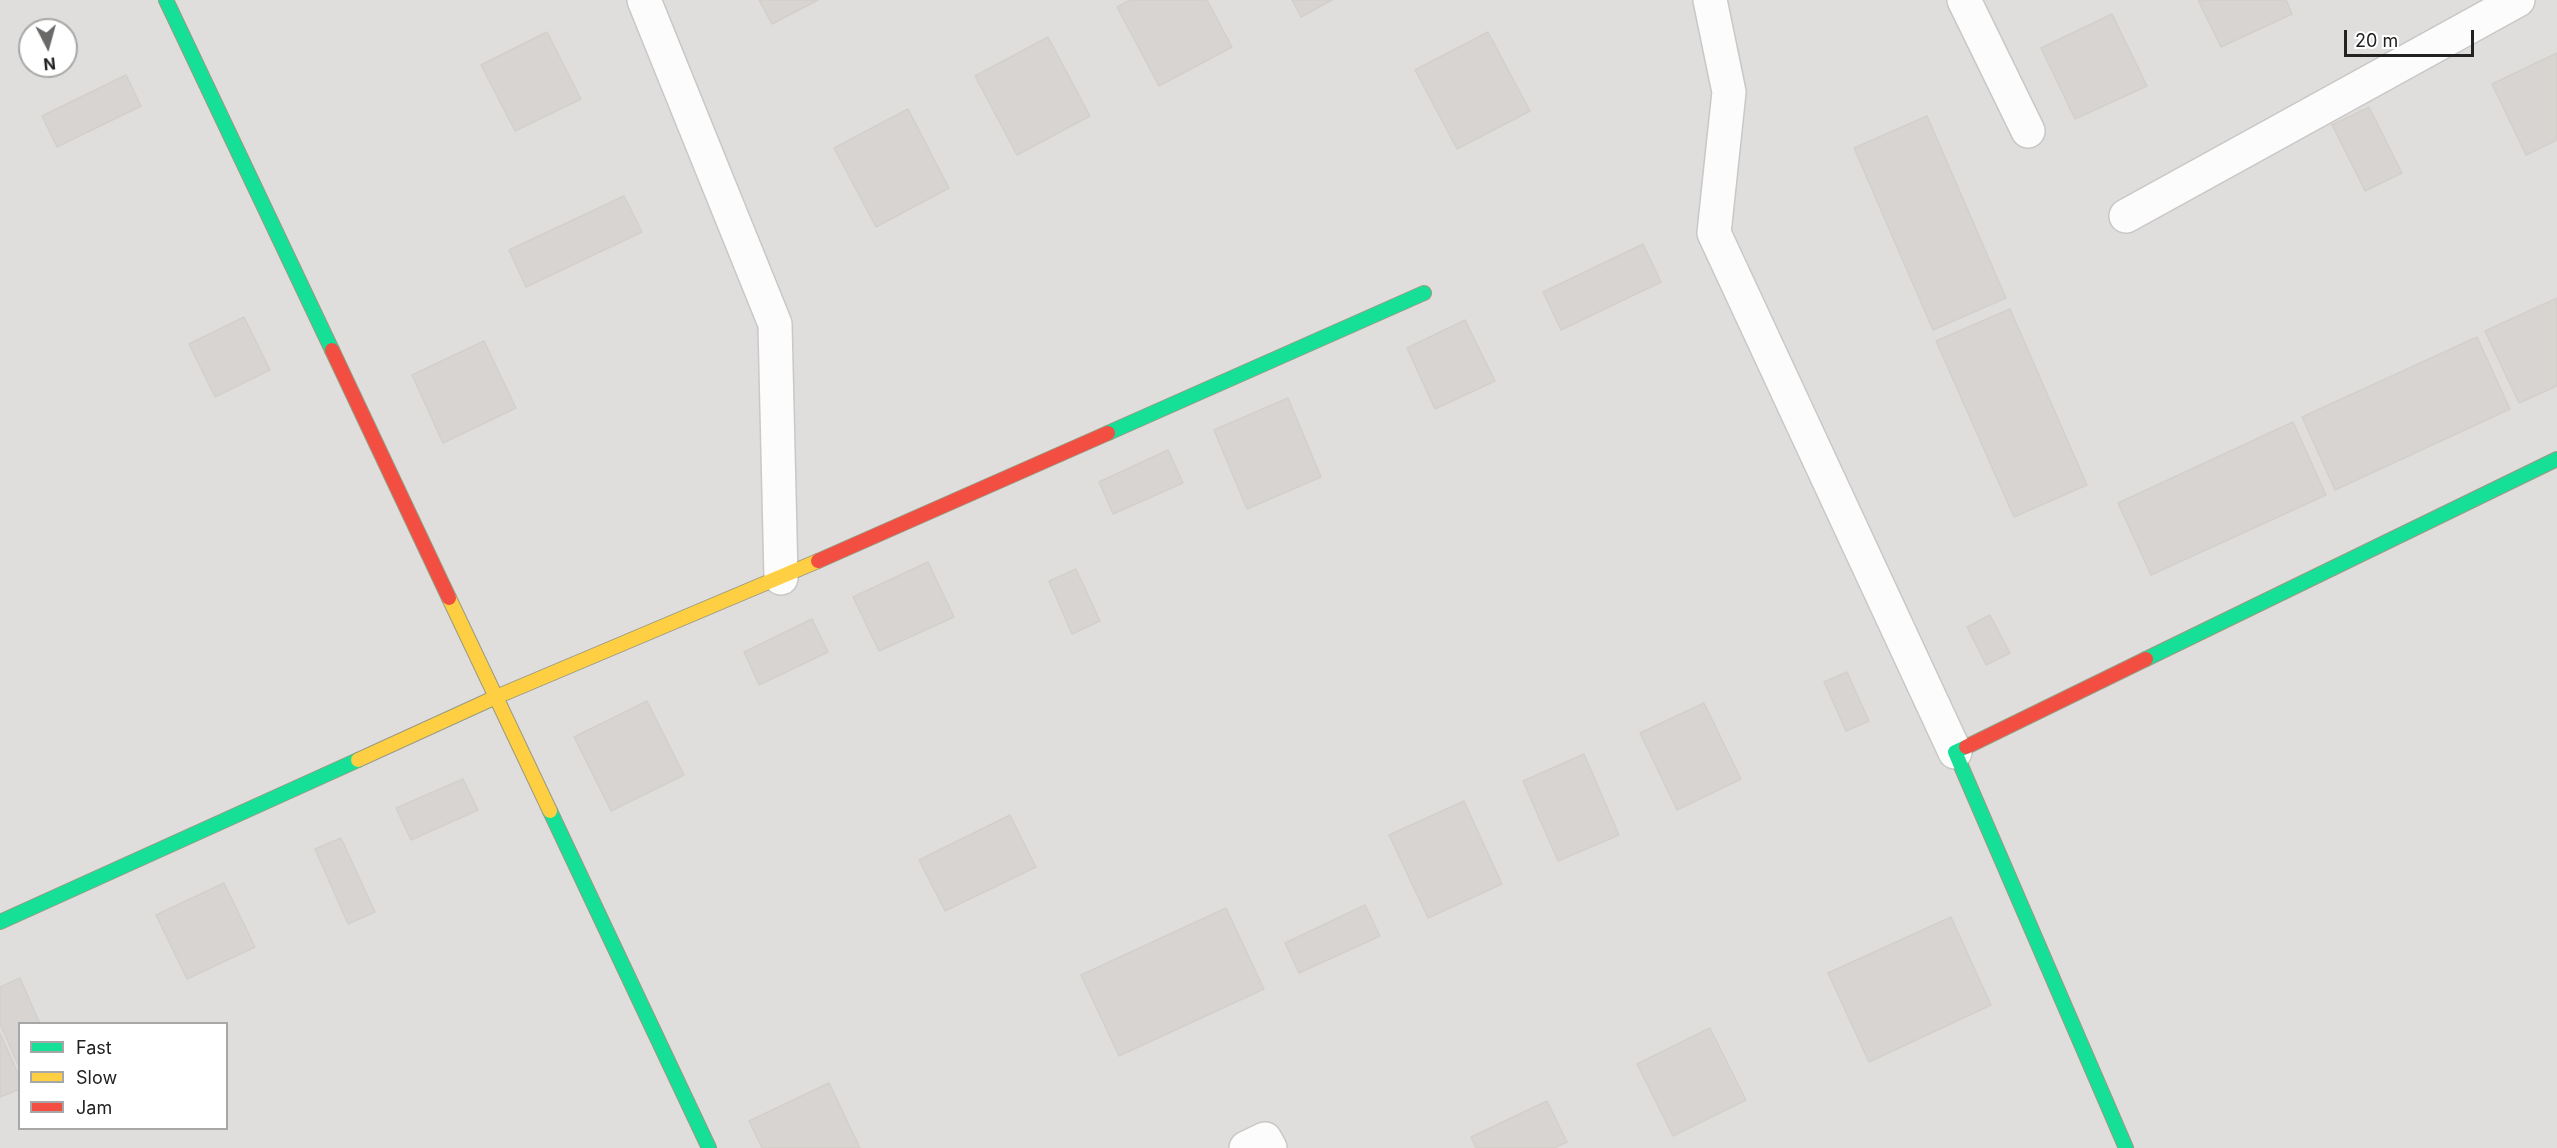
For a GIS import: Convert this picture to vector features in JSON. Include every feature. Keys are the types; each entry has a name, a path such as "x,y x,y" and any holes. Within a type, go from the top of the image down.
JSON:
{"street":[{"path":"166,0 709,1148"},
{"path":"644,0 775,324 781,578"},
{"path":"1710,0 1729,92 1714,233 1955,752 2126,1148"},
{"path":"1964,0 2028,131"},
{"path":"2126,216 2518,0"},
{"path":"0,922 495,697 781,578 1424,293"},
{"path":"1955,752 2557,459"},
{"path":"1246,1148 1265,1139 1269,1148"}],"shaded area":[{"path":"0,0 2557,0 2557,1148 0,1148"}],"building":[{"path":"759,0 818,0 772,24"},
{"path":"1130,0 1207,0 1232,47 1159,86 1117,7"},
{"path":"1292,0 1332,0 1301,17"},
{"path":"2198,0 2286,0 2292,14 2221,47"},
{"path":"2112,14 2147,86 2075,119 2041,48"},
{"path":"547,32 581,99 515,131 481,65"},
{"path":"1488,32 1530,111 1457,149 1415,70"},
{"path":"1048,37 1090,116 1017,155 975,76"},
{"path":"2557,53 2557,140 2526,155 2492,84"},
{"path":"126,75 141,106 57,147 42,116"},
{"path":"2369,107 2402,173 2365,191 2332,125"},
{"path":"908,109 949,188 876,227 834,148"},
{"path":"1927,116 2006,298 1933,330 1854,148"},
{"path":"624,196 642,232 526,287 509,250"},
{"path":"1643,244 1661,282 1561,330 1543,292"},
{"path":"2557,298 2557,386 2519,403 2485,331"},
{"path":"2010,309 2087,485 2014,517 1936,341"},
{"path":"244,317 270,370 215,397 189,344"},
{"path":"1465,320 1495,381 1435,409 1407,348"},
{"path":"2477,337 2510,409 2335,490 2302,417"},
{"path":"484,341 516,408 443,443 412,375"},
{"path":"1288,398 1321,477 1247,509 1214,430"},
{"path":"2293,422 2326,495 2151,575 2118,503"},
{"path":"1168,450 1183,483 1113,514 1099,482"},
{"path":"928,562 954,617 879,651 853,597"},
{"path":"1076,569 1100,621 1072,634 1049,581"},
{"path":"1990,615 2010,653 1986,665 1967,627"},
{"path":"812,619 828,652 759,685 744,652"},
{"path":"1847,672 1869,721 1846,731 1824,682"},
{"path":"647,701 684,775 611,811 574,737"},
{"path":"1704,703 1741,779 1677,810 1640,733"},
{"path":"1584,754 1619,835 1558,861 1523,781"},
{"path":"463,779 478,810 411,840 396,808"},
{"path":"1464,801 1502,884 1428,918 1389,835"},
{"path":"1010,815 1036,867 945,911 919,860"},
{"path":"341,838 375,912 348,924 315,849"},
{"path":"224,883 255,947 187,979 156,915"},
{"path":"1365,905 1380,936 1299,973 1285,943"},
{"path":"1226,908 1264,989 1119,1056 1081,975"},
{"path":"1951,917 1991,1005 1869,1062 1828,973"},
{"path":"20,978 39,1022 18,1022 18,1064 0,1024 0,987"},
{"path":"1710,1028 1746,1100 1673,1136 1637,1064"},
{"path":"0,1033 18,1074 18,1090 0,1097"},
{"path":"829,1083 860,1148 762,1148 749,1121"},
{"path":"1547,1101 1567,1142 1554,1148 1476,1148 1471,1137"}],"traffic: fast":[{"path":"166,0 332,350"},
{"path":"1108,433 1424,293"},
{"path":"2146,659 2557,459"},
{"path":"1966,747 1955,752 2126,1148"},
{"path":"0,922 358,760"},
{"path":"550,811 709,1148"}],"traffic: slow":[{"path":"358,760 496,697 818,561"},
{"path":"449,598 550,811"}],"traffic: jam":[{"path":"332,350 449,598"},
{"path":"818,561 1108,433"},
{"path":"1966,747 2146,659"}]}
